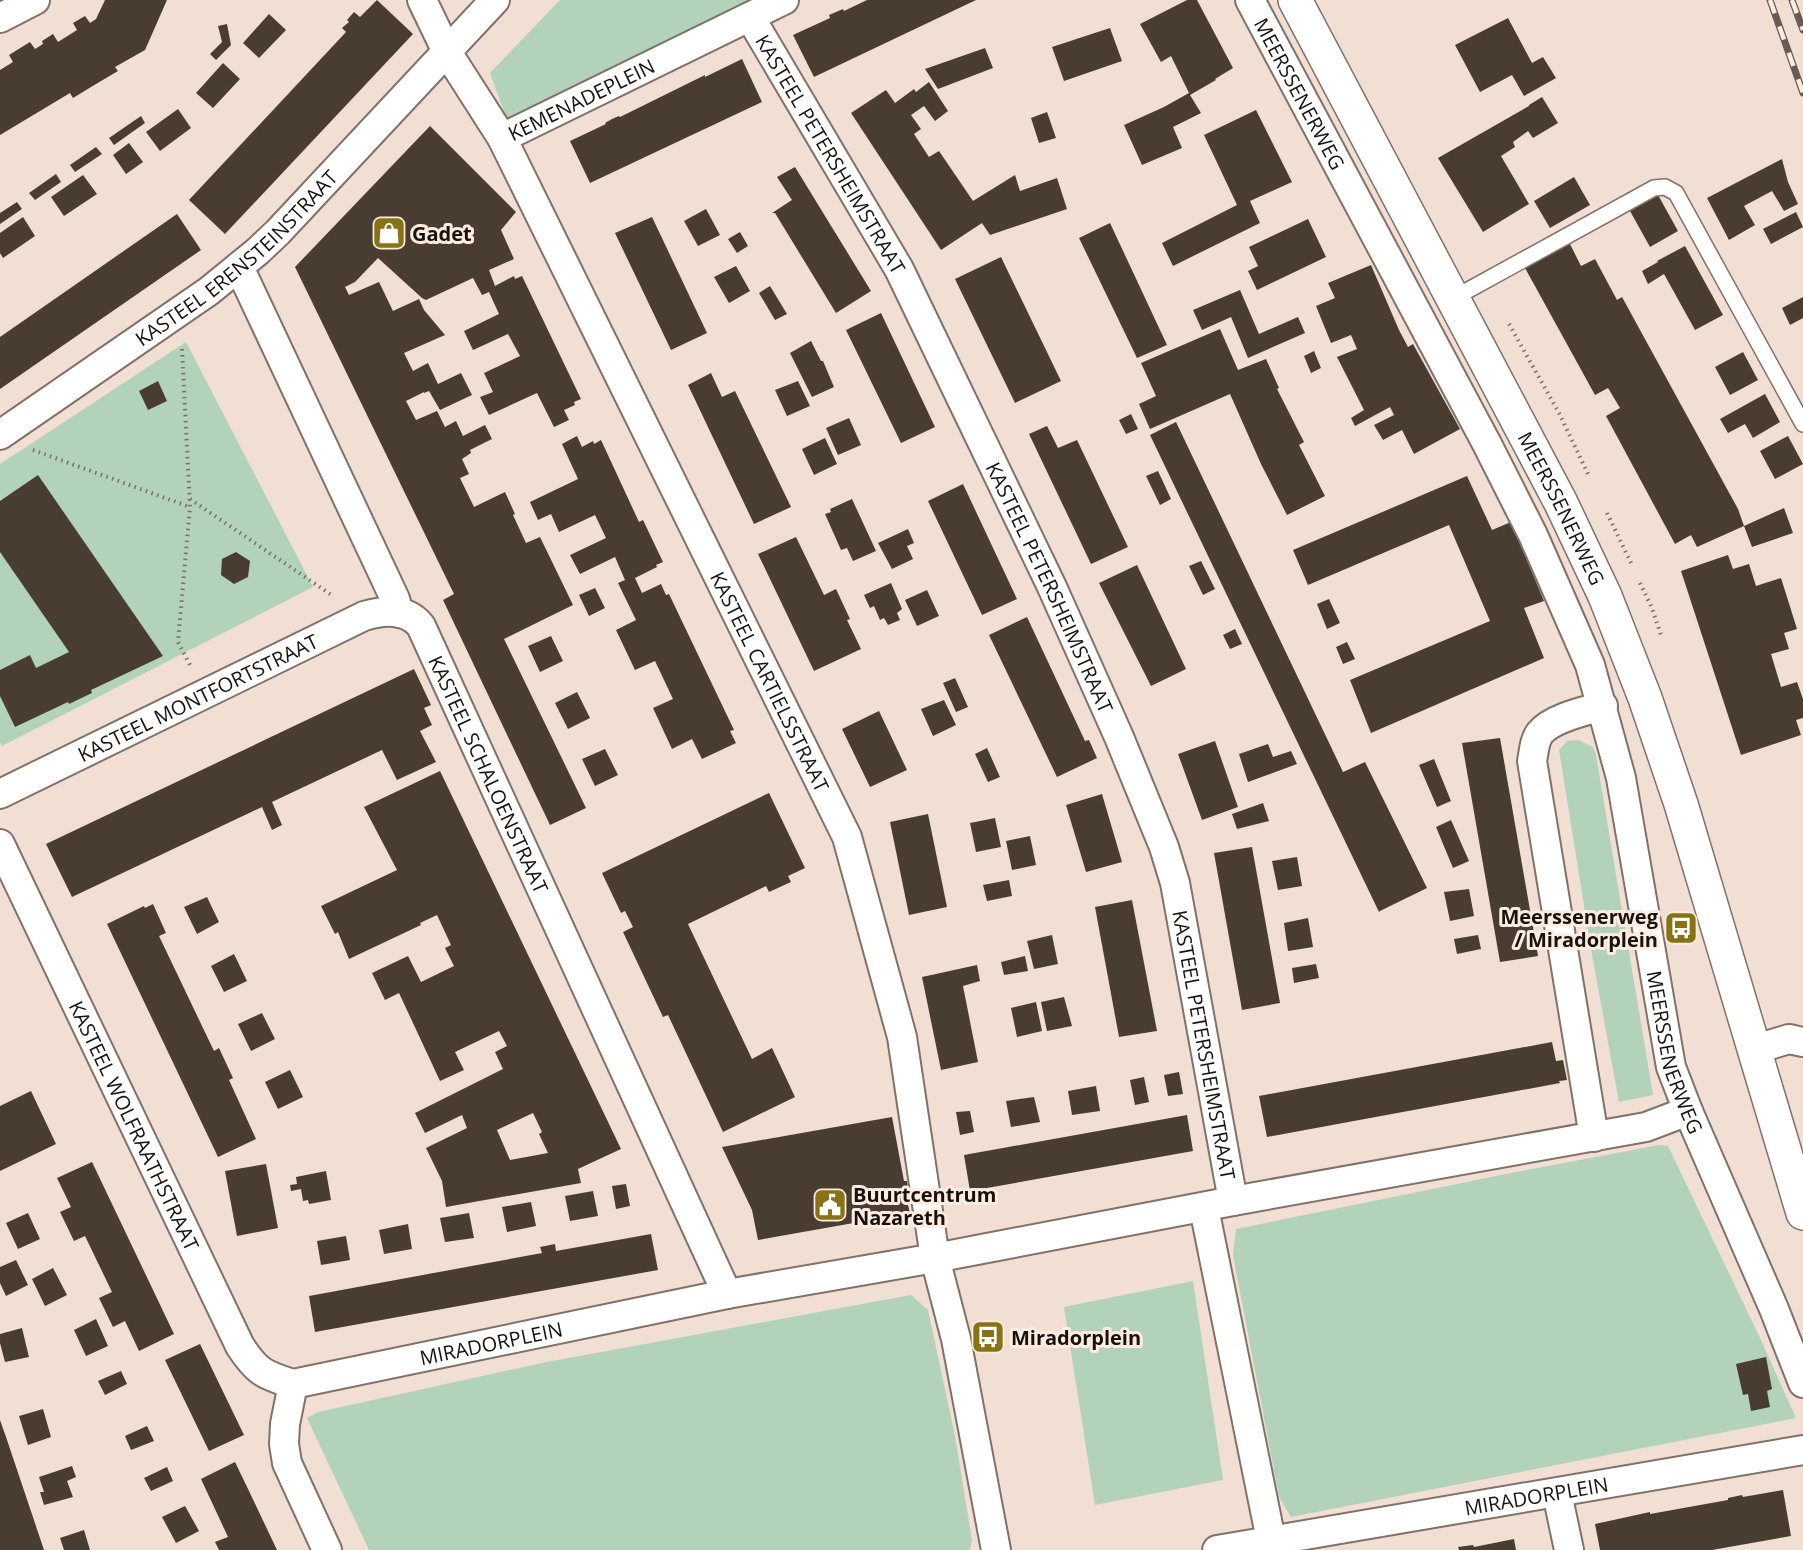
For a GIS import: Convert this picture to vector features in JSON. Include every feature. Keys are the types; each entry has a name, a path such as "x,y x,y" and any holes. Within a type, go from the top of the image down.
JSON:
{"street":[{"path":"0,18 35,0"},
{"name":"KEMENADEPLEIN","path":"422,0 447,52 502,138 784,0"},
{"path":"447,52 495,0"},
{"name":"MEERSSENERWEG","path":"1250,0 1482,434 1533,535 1590,665 1621,778 1668,1052 1679,1089 1774,1309 1803,1383"},
{"name":"MEERSSENERWEG","path":"1295,0 1561,503 1605,596 1645,698 1681,804 1803,1214"},
{"name":"KASTEEL PETERSHEIMSTRAAT","path":"750,17 899,269 1052,587 1134,771 1164,847 1175,883 1233,1201"},
{"name":"KASTEEL ERENSTEINSTRAAT","path":"11,440 239,267 278,232 447,52"},
{"name":"KASTEEL CARTIELSSTRAAT","path":"502,138 847,837 902,1037 935,1258"},
{"path":"239,267 395,599 399,613"},
{"name":"KASTEEL MONTFORTSTRAAT","path":"0,794 364,616 377,612 399,613"},
{"name":"KASTEEL SCHALOENSTRAAT","path":"399,613 409,615 421,626 728,1294"},
{"path":"1594,1137 1532,761 1534,746 1540,733 1552,723 1603,706"},
{"name":"KASTEEL WOLFRAATHSTRAAT","path":"0,844 236,1338 253,1365 263,1373 293,1384"},
{"path":"1754,1050 1789,1039 1803,1042"},
{"name":"MIRADORPLEIN","path":"293,1384 728,1294 1646,1127 1688,1111"},
{"path":"1204,1208 1272,1545"},
{"path":"935,1258 956,1339 996,1550"},
{"path":"293,1384 285,1424 284,1444 287,1463 327,1550"},
{"name":"MIRADORPLEIN","path":"1217,1550 1272,1545 1803,1450"},
{"path":"1557,1493 1569,1550"}],"lane":[{"path":"1452,299 1654,188 1665,187 1676,193 1803,424"}],"path":[{"path":"180,311 190,507 178,642 206,694"},
{"path":"11,440 190,507"},
{"path":"190,499 364,616"}],"green space":[{"path":"560,0 764,0 509,126 490,73"},
{"path":"186,342 313,587 2,746 0,743 0,464"},
{"path":"1578,740 1593,747 1596,755 1653,1095 1619,1102 1592,955 1559,750 1567,741"},
{"path":"1659,1145 1668,1146 1796,1418 1291,1517 1279,1497 1233,1255 1236,1229"},
{"path":"1193,1281 1223,1480 1095,1505 1064,1307"},
{"path":"911,1295 928,1310 955,1436 972,1540 970,1550 369,1550 307,1418 318,1412 547,1362"}],"building":[{"path":"105,0 167,0 145,50 115,67 118,71 73,98 70,93 0,135 0,70 13,62 9,55 30,42 35,49 53,34 58,42 77,30 73,23 85,16 90,23 96,19"},
{"path":"377,0 413,34 225,234 189,200 346,32 342,28 349,22 347,20 354,12 360,17"},
{"path":"867,0 976,0 814,77 793,35 830,18 829,15"},
{"path":"1187,0 1197,0 1233,68 1190,95 1201,113 1173,127 1182,148 1142,165 1124,125 1189,93 1171,56 1161,62 1140,24"},
{"path":"269,14 286,30 259,58 243,43"},
{"path":"1508,18 1532,63 1543,57 1556,78 1524,96 1512,75 1480,92 1455,45"},
{"path":"227,24 231,45 216,60 210,54 222,42 218,26"},
{"path":"1110,28 1122,61 1064,81 1052,47"},
{"path":"985,48 993,68 938,89 925,69"},
{"path":"742,59 762,102 590,183 570,141"},
{"path":"223,63 240,79 213,108 196,93"},
{"path":"929,82 948,111 935,121 924,106 911,115 921,129 914,134 929,157 939,151 973,201 1015,175 1020,191 1057,178 1067,209 990,235 982,223 941,250 851,113 886,90 895,103 914,89 916,92"},
{"path":"1542,97 1558,123 1533,138 1528,131 1513,142 1515,147 1501,156 1529,204 1483,232 1438,158"},
{"path":"178,109 191,128 160,151 146,132"},
{"path":"1256,110 1292,182 1250,201 1260,223 1173,266 1162,243 1237,205 1204,135"},
{"path":"1047,112 1056,138 1039,143 1031,118"},
{"path":"141,116 145,123 114,145 109,138"},
{"path":"430,126 516,212 501,230 514,259 489,270 495,286 514,276 515,279 522,276 581,399 564,410 569,420 554,427 537,393 489,415 480,397 493,392 484,373 520,356 508,334 473,350 464,331 499,314 489,292 482,295 473,278 426,300 378,258 355,282 345,287 349,295 379,282 393,311 419,299 424,310 445,335 404,353 413,371 428,363 438,384 461,373 472,395 440,410 429,391 406,401 416,420 437,411 445,427 456,421 463,436 485,425 492,439 470,450 471,453 462,459 469,474 460,478 474,507 505,492 526,543 540,537 573,605 504,639 586,808 550,825 443,600 454,594 295,267"},
{"path":"129,143 143,162 126,174 113,155"},
{"path":"96,147 102,154 75,172 70,165"},
{"path":"1782,159 1788,182 1798,204 1784,211 1772,191 1744,206 1755,225 1729,240 1707,198"},
{"path":"795,167 871,291 836,313 775,213 772,213 792,200 777,177"},
{"path":"56,174 61,182 35,200 29,193"},
{"path":"83,175 97,194 64,216 51,197"},
{"path":"1574,177 1590,205 1550,228 1534,201"},
{"path":"1658,195 1678,231 1650,247 1630,211"},
{"path":"17,202 22,209 0,224 0,213"},
{"path":"706,209 720,235 698,246 684,221"},
{"path":"1796,212 1803,227 1771,244 1763,229"},
{"path":"177,214 201,250 0,389 0,337"},
{"path":"23,217 35,236 3,258 0,253 0,233"},
{"path":"652,217 707,333 671,350 615,233"},
{"path":"1308,219 1326,257 1257,290 1248,271 1258,266 1249,247"},
{"path":"1110,223 1167,345 1137,358 1079,238"},
{"path":"740,232 748,246 737,253 728,239"},
{"path":"1570,244 1581,266 1595,259 1617,300 1622,297 1738,509 1744,526 1697,547 1691,535 1675,544 1606,416 1620,408 1608,388 1595,395 1525,268"},
{"path":"1685,246 1723,315 1695,330 1664,274 1648,284 1642,271"},
{"path":"1001,257 1061,381 1015,403 955,279"},
{"path":"1371,265 1408,347 1413,344 1460,429 1414,454 1402,430 1383,440 1374,425 1394,415 1390,407 1355,426 1351,418 1364,410 1337,357 1357,349 1351,335 1331,343 1316,306 1335,298 1328,283"},
{"path":"736,266 750,291 729,303 714,277"},
{"path":"770,286 787,314 775,320 759,293"},
{"path":"1240,290 1259,334 1298,317 1305,333 1248,358 1231,317 1202,330 1193,310"},
{"path":"1803,297 1803,318 1790,325 1782,308"},
{"path":"881,313 935,427 901,443 846,330"},
{"path":"1220,329 1238,370 1266,359 1279,388 1277,389 1304,442 1299,445 1325,496 1287,515 1230,394 1150,429 1139,404 1156,396 1141,363"},
{"path":"811,341 834,387 812,397 790,353"},
{"path":"1314,351 1321,368 1311,373 1304,356"},
{"path":"1743,352 1758,380 1730,395 1715,367"},
{"path":"711,373 722,397 735,391 791,507 754,524 688,385"},
{"path":"158,381 167,401 148,410 139,391"},
{"path":"798,381 810,406 787,416 775,390"},
{"path":"1765,394 1780,422 1753,438 1745,424 1728,433 1720,419"},
{"path":"1131,414 1138,429 1126,434 1119,420"},
{"path":"849,418 861,445 838,455 826,428"},
{"path":"1176,422 1343,772 1365,762 1427,888 1379,912 1150,435"},
{"path":"1047,426 1058,448 1077,440 1128,547 1091,564 1029,434"},
{"path":"577,436 582,447 593,441 594,444 601,440 639,522 643,520 663,562 635,578 642,593 661,584 666,595 669,594 734,730 730,731 736,743 702,759 692,739 672,749 653,708 673,699 655,661 635,670 616,630 636,620 618,583 625,580 615,557 580,574 570,555 606,538 595,515 559,532 551,514 538,520 530,502 578,479 562,444"},
{"path":"1788,436 1803,464 1775,479 1760,451"},
{"path":"825,438 837,464 814,475 802,449"},
{"path":"1158,471 1171,499 1160,505 1146,476"},
{"path":"38,475 163,656 91,690 92,693 15,727 0,696 0,670 30,655 36,668 69,652 0,552 0,501"},
{"path":"1467,476 1492,530 1511,522 1544,601 1524,608 1544,658 1371,733 1350,680 1490,621 1449,525 1308,585 1293,550"},
{"path":"963,484 1017,599 982,615 928,501"},
{"path":"852,499 876,551 853,561 847,548 841,550 825,514 831,512 830,509"},
{"path":"1784,508 1793,533 1752,547 1744,526"},
{"path":"908,529 914,543 907,546 913,559 892,569 878,543"},
{"path":"796,537 824,595 836,589 861,649 814,671 758,554"},
{"path":"236,552 250,561 248,577 234,584 221,575 222,559"},
{"path":"1728,555 1733,569 1749,564 1756,586 1781,578 1797,629 1784,633 1789,649 1771,654 1781,687 1797,682 1803,699 1803,718 1796,720 1801,735 1741,755 1681,571"},
{"path":"1201,561 1215,589 1203,595 1189,566"},
{"path":"1137,565 1186,669 1151,686 1099,583"},
{"path":"891,583 902,609 897,613 900,620 888,625 884,618 880,620 874,606 870,608 864,595"},
{"path":"595,588 605,608 589,616 579,595"},
{"path":"927,590 939,616 917,626 905,600"},
{"path":"1329,599 1340,623 1327,629 1317,604"},
{"path":"1027,617 1085,741 1089,740 1097,758 1057,777 989,635"},
{"path":"1235,629 1242,644 1230,649 1223,635"},
{"path":"551,636 563,661 540,672 528,646"},
{"path":"1347,642 1355,659 1343,664 1336,647"},
{"path":"414,669 431,705 424,708 432,725 420,731 436,762 397,780 382,750 272,802 282,825 272,830 262,807 72,897 46,844"},
{"path":"955,678 968,707 956,712 943,683"},
{"path":"577,692 590,718 568,729 555,703"},
{"path":"944,700 956,725 933,736 921,709"},
{"path":"879,711 907,770 870,787 842,729"},
{"path":"1500,738 1538,956 1500,962 1462,743"},
{"path":"1215,741 1238,807 1202,820 1178,754"},
{"path":"1268,744 1273,757 1291,751 1297,764 1248,782 1239,754"},
{"path":"987,748 1000,777 988,782 975,754"},
{"path":"605,749 618,775 595,786 582,759"},
{"path":"1434,759 1451,801 1437,807 1419,765"},
{"path":"440,771 621,1149 578,1169 581,1183 446,1207 442,1181 426,1148 467,1128 462,1115 425,1133 415,1113 503,1069 495,1052 507,1046 499,1031 455,1052 464,1070 440,1081 399,993 385,1000 372,973 408,956 421,982 454,966 445,948 451,945 437,915 349,959 338,932 335,934 321,906 397,870 364,807","holes":["533,1113 542,1132 539,1134 548,1153 510,1160 497,1130"]},
{"path":"769,793 805,868 788,876 791,882 769,892 766,886 688,924 752,1059 772,1048 795,1097 723,1132 668,1015 663,1017 623,932 633,927 625,911 621,913 602,873"},
{"path":"1102,794 1122,862 1086,872 1066,805"},
{"path":"1263,803 1269,821 1237,829 1232,814"},
{"path":"928,814 947,907 909,915 890,822"},
{"path":"995,818 1001,847 976,852 970,823"},
{"path":"1451,820 1469,861 1453,868 1436,827"},
{"path":"1030,836 1036,865 1012,870 1006,841"},
{"path":"1252,847 1280,1003 1242,1010 1214,853"},
{"path":"1297,857 1302,886 1278,890 1272,861"},
{"path":"1009,880 1012,896 987,901 983,885"},
{"path":"1469,889 1474,916 1450,921 1444,892"},
{"path":"207,897 219,922 197,934 184,907"},
{"path":"1132,900 1157,1031 1119,1037 1095,907"},
{"path":"153,904 166,933 159,936 214,1051 219,1048 233,1078 229,1080 256,1139 218,1157 107,924"},
{"path":"1308,918 1313,947 1288,951 1284,923"},
{"path":"1052,935 1058,964 1034,969 1027,941"},
{"path":"1478,935 1481,949 1457,954 1454,939"},
{"path":"234,954 247,981 224,992 211,966"},
{"path":"1025,956 1028,971 1004,975 1001,962"},
{"path":"1316,964 1319,978 1294,983 1292,968"},
{"path":"977,965 980,981 963,986 978,1062 941,1070 922,977"},
{"path":"1064,997 1072,1026 1047,1031 1041,1002"},
{"path":"1036,1002 1042,1031 1017,1037 1011,1008"},
{"path":"262,1013 275,1039 251,1051 238,1024"},
{"path":"1552,1042 1556,1061 1563,1060 1567,1080 1559,1081 1560,1083 1267,1137 1259,1096"},
{"path":"290,1070 303,1097 278,1109 265,1082"},
{"path":"1179,1072 1183,1094 1168,1096 1164,1075"},
{"path":"1144,1077 1149,1102 1135,1105 1130,1080"},
{"path":"1096,1086 1100,1111 1072,1115 1068,1091"},
{"path":"31,1091 56,1144 0,1171 0,1106"},
{"path":"1034,1097 1040,1122 1011,1127 1006,1101"},
{"path":"970,1111 974,1132 960,1135 956,1112"},
{"path":"1187,1115 1193,1151 970,1191 964,1155"},
{"path":"892,1117 904,1181 907,1181 910,1200 907,1201 910,1213 758,1240 752,1210 722,1147"},
{"path":"92,1162 174,1334 139,1351 125,1321 113,1327 99,1298 112,1292 85,1236 74,1241 60,1212 71,1207 57,1178"},
{"path":"266,1164 278,1228 237,1236 225,1171"},
{"path":"326,1171 331,1200 309,1204 308,1200 303,1201 301,1189 291,1191 290,1185 297,1184 296,1177"},
{"path":"626,1184 630,1206 616,1209 612,1186"},
{"path":"593,1191 598,1216 570,1221 565,1196"},
{"path":"531,1202 536,1226 507,1232 502,1207"},
{"path":"28,1213 40,1239 18,1249 6,1223"},
{"path":"469,1213 474,1238 445,1242 440,1218"},
{"path":"408,1224 412,1249 384,1254 379,1230"},
{"path":"651,1234 658,1270 315,1332 309,1296 542,1253 540,1247 555,1244 556,1251"},
{"path":"346,1236 350,1260 321,1265 317,1241"},
{"path":"16,1260 28,1285 6,1296 0,1283 0,1267"},
{"path":"53,1268 67,1295 45,1306 32,1279"},
{"path":"96,1319 108,1346 86,1356 74,1330"},
{"path":"22,1328 29,1357 5,1362 0,1334"},
{"path":"200,1344 244,1435 209,1451 165,1360"},
{"path":"1766,1357 1772,1389 1767,1391 1770,1407 1751,1411 1748,1394 1743,1395 1736,1364"},
{"path":"121,1371 127,1384 105,1395 98,1381"},
{"path":"43,1409 51,1437 28,1445 19,1416"},
{"path":"0,1420 6,1437 44,1550 0,1550"},
{"path":"147,1426 154,1441 131,1450 125,1436"},
{"path":"235,1462 277,1550 219,1550 215,1542 228,1537 201,1479"},
{"path":"72,1466 76,1477 67,1481 73,1497 44,1505 40,1492 44,1492 39,1477"},
{"path":"167,1467 173,1481 151,1491 144,1478"},
{"path":"1783,1490 1791,1536 1712,1550 1600,1550 1595,1524 1650,1512 1650,1514 1728,1500 1728,1498 1742,1495 1743,1497"},
{"path":"185,1506 199,1531 176,1543 162,1517"},
{"path":"84,1530 90,1550 64,1550 60,1538"},
{"path":"1514,1539 1516,1550 1459,1550 1458,1547 1473,1545 1474,1547"}],"railway":[{"path":"1770,0 1803,93"},
{"path":"1792,0 1803,30"}],"place":[{"name":"Gadet","path":"389,233"},
{"name":"Meerssenerweg / Miradorplein","path":"1681,928"},
{"name":"Buurtcentrum Nazareth","path":"830,1205"},
{"name":"Miradorplein","path":"988,1337"}]}
